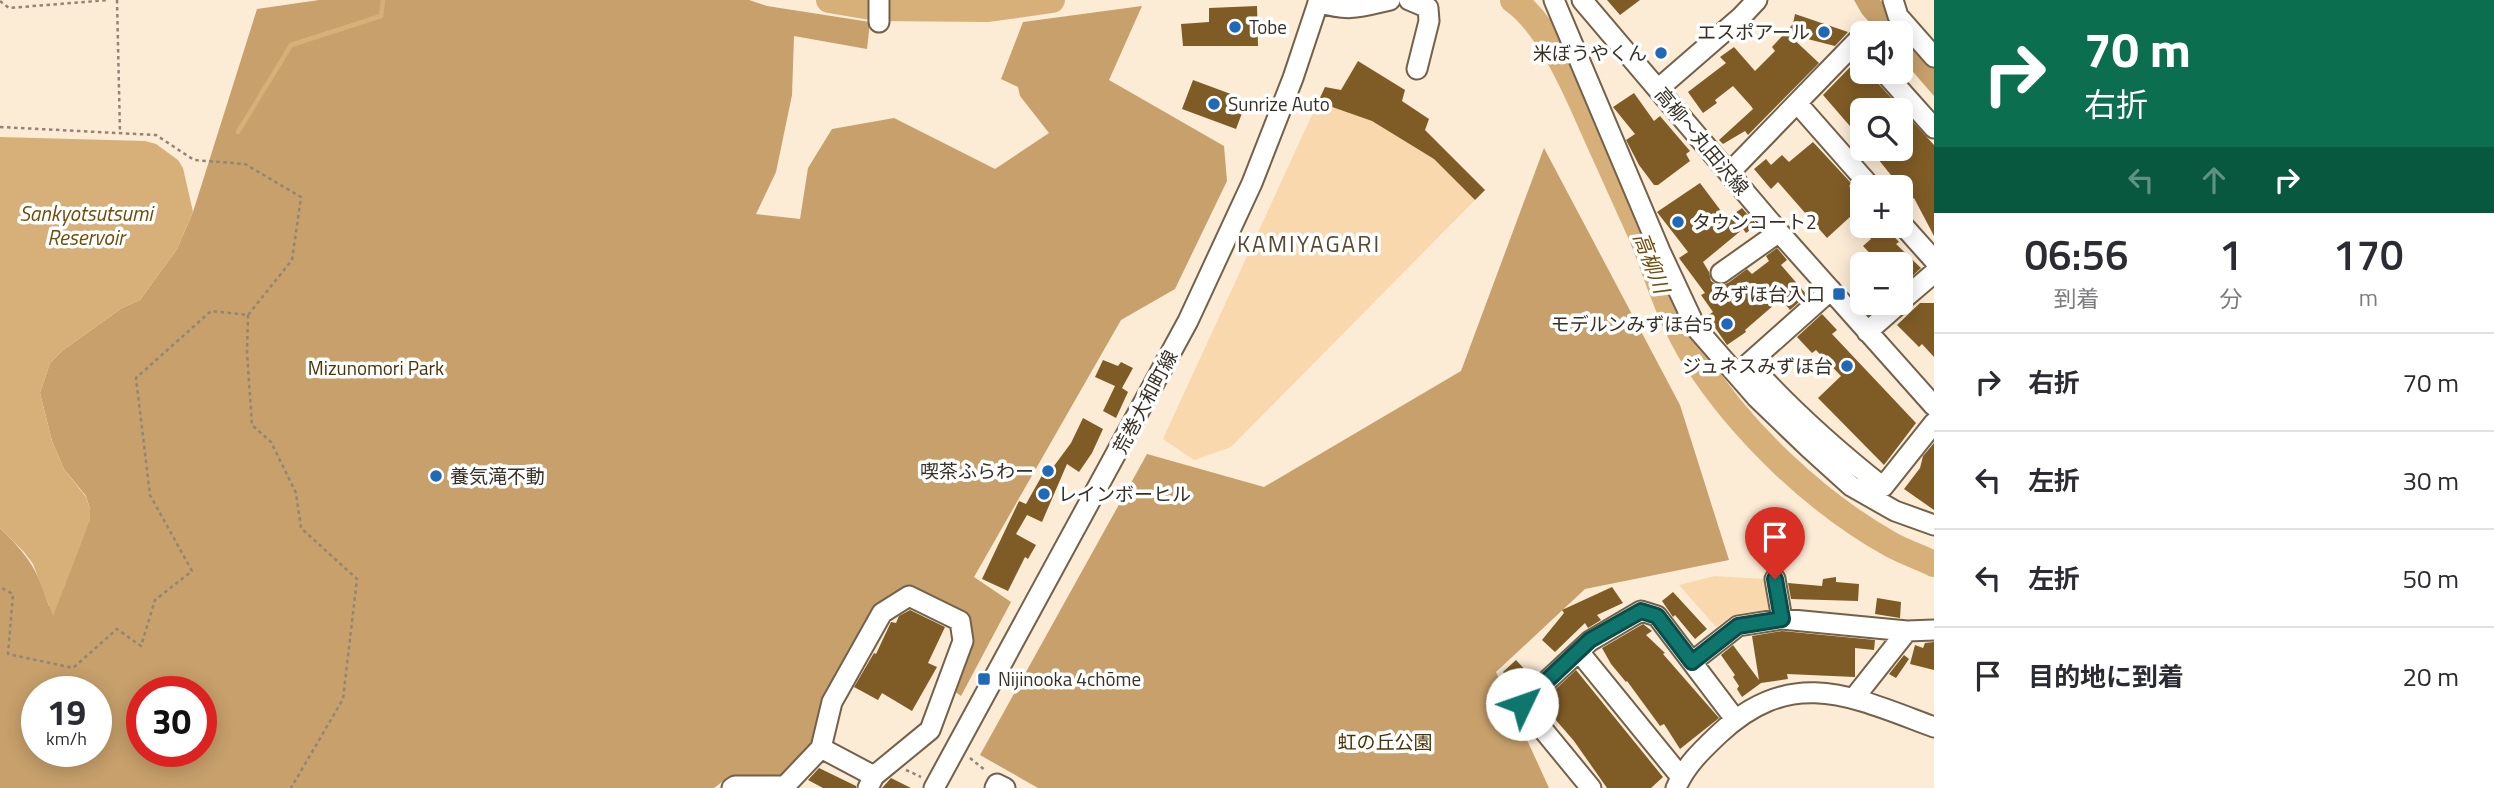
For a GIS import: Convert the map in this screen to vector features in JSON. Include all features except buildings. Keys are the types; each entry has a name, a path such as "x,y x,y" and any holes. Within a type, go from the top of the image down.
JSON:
{"street":[{"path":"879,0 879,22"},
{"path":"1319,1 1338,8 1363,8 1390,0"},
{"path":"1409,0 1428,8 1429,21 1417,69"},
{"path":"1554,0 1660,251 1696,328 1757,398 1809,449 1852,485 1895,511 1934,525"},
{"name":"高柳～丸田沢線","path":"1582,0 1779,232 1934,406"},
{"path":"1658,89 1757,0"},
{"path":"1893,0 1898,16 1934,57"},
{"name":"荒巻大和町線","path":"930,782 1188,321 1252,183 1293,78 1319,1"},
{"path":"1729,173 1850,48"},
{"path":"1895,84 1934,128"},
{"path":"1797,103 1860,175"},
{"path":"1721,273 1779,232"},
{"path":"1913,237 1934,260"},
{"path":"1913,291 1934,273"},
{"path":"1831,290 1749,363 1776,394 1826,442 1883,487 1934,423"},
{"path":"1867,332 1886,315"},
{"path":"1775,579 1782,619"},
{"path":"732,788 786,786 821,748 832,702 882,613 909,596 960,621 963,641 930,730 871,782 821,748"},
{"path":"1591,788 1522,704 1580,653 1590,640 1641,611 1657,616 1735,719"},
{"path":"1692,662 1738,626 1782,619 1907,631 1932,627"},
{"path":"1854,698 1907,631"},
{"path":"1580,653 1678,783 1698,754 1735,719 1764,702 1794,693 1854,698 1934,727"}],"path":[{"path":"0,1 9,8 109,0"},
{"path":"117,0 120,134"},
{"path":"0,127 156,135 194,160 245,164 302,197 292,260 248,315 247,352 253,425 271,442 296,492 301,528 356,579 343,699 291,788"},
{"path":"0,587 13,594 8,654 73,668 117,629 141,646 155,600 192,571 150,495 136,378 211,311 248,315"},
{"path":"970,758 979,763 999,787"},
{"path":"919,788 930,782"}],"shaded area":[{"path":"1318,102 1369,119 1434,159 1475,200 1231,447 1194,460 1163,439"},
{"path":"1715,576 1764,579 1769,608 1764,614 1732,616 1716,627 1679,585"}],"green space":[{"name":"Mizunomori Park","path":"319,0 749,0 767,6 870,22 867,49 794,36 792,95 776,172 756,214 800,219 808,168 832,129 894,118 995,169 1049,133 1020,96 1018,87 1001,79 1023,22 1142,6 1109,80 1224,146 1227,181 1175,289 1121,320 974,577 1011,602 961,696 954,691 973,634 970,619 912,586 877,610 815,742 783,779 730,776 714,788 0,788 0,528 31,563 49,606 90,519 86,496 64,469 52,441 40,393 50,363 62,351 122,308 140,300 177,249 193,212 257,9"},
{"path":"1854,0 1880,0 1897,21 1868,21"},
{"path":"1913,40 1934,66 1934,96 1913,72"},
{"name":"虹の丘公園","path":"1544,148 1680,405 1729,560 1585,589 1496,672 1549,788 1038,788 980,755 1147,454 1264,487 1461,371"}],"water":[{"name":"Sankyotsutsumi Reservoir","path":"0,137 145,141 156,144 178,160 183,168 193,212 177,249 140,300 122,308 62,351 50,363 40,393 52,441 64,469 86,497 90,509 90,519 53,616 33,564 0,528"}],"waterway":[{"path":"238,132 291,45 381,16 383,0"},
{"name":"高柳川","path":"829,0 877,8 988,9 1052,0"},
{"name":"高柳川","path":"1513,0 1539,26 1562,62 1642,237 1679,330 1714,386 1757,438 1834,508 1895,547 1934,564"}],"place":[{"name":"Tobe","path":"1235,27"},
{"name":"エスポアール","path":"1824,32"},
{"name":"米ぼうやくん","path":"1661,53"},
{"name":"Sunrize Auto","path":"1214,104"},
{"name":"タウンコート2","path":"1678,222"},
{"name":"みずほ台入口","path":"1839,294"},
{"name":"モデルンみずほ台5","path":"1727,324"},
{"name":"ジュネスみずほ台","path":"1847,366"},
{"name":"喫茶ふらわー","path":"1048,471"},
{"name":"養気滝不動","path":"436,476"},
{"name":"レインボーヒル","path":"1044,494"},
{"name":"Nijinooka 4chōme","path":"984,679"}],"district":[{"name":"KAMIYAGARI","path":"1309,244"}],"route":[{"path":"1522,704 1580,653 1590,640 1641,611 1657,616 1692,662 1738,626 1782,619 1775,579"}]}
